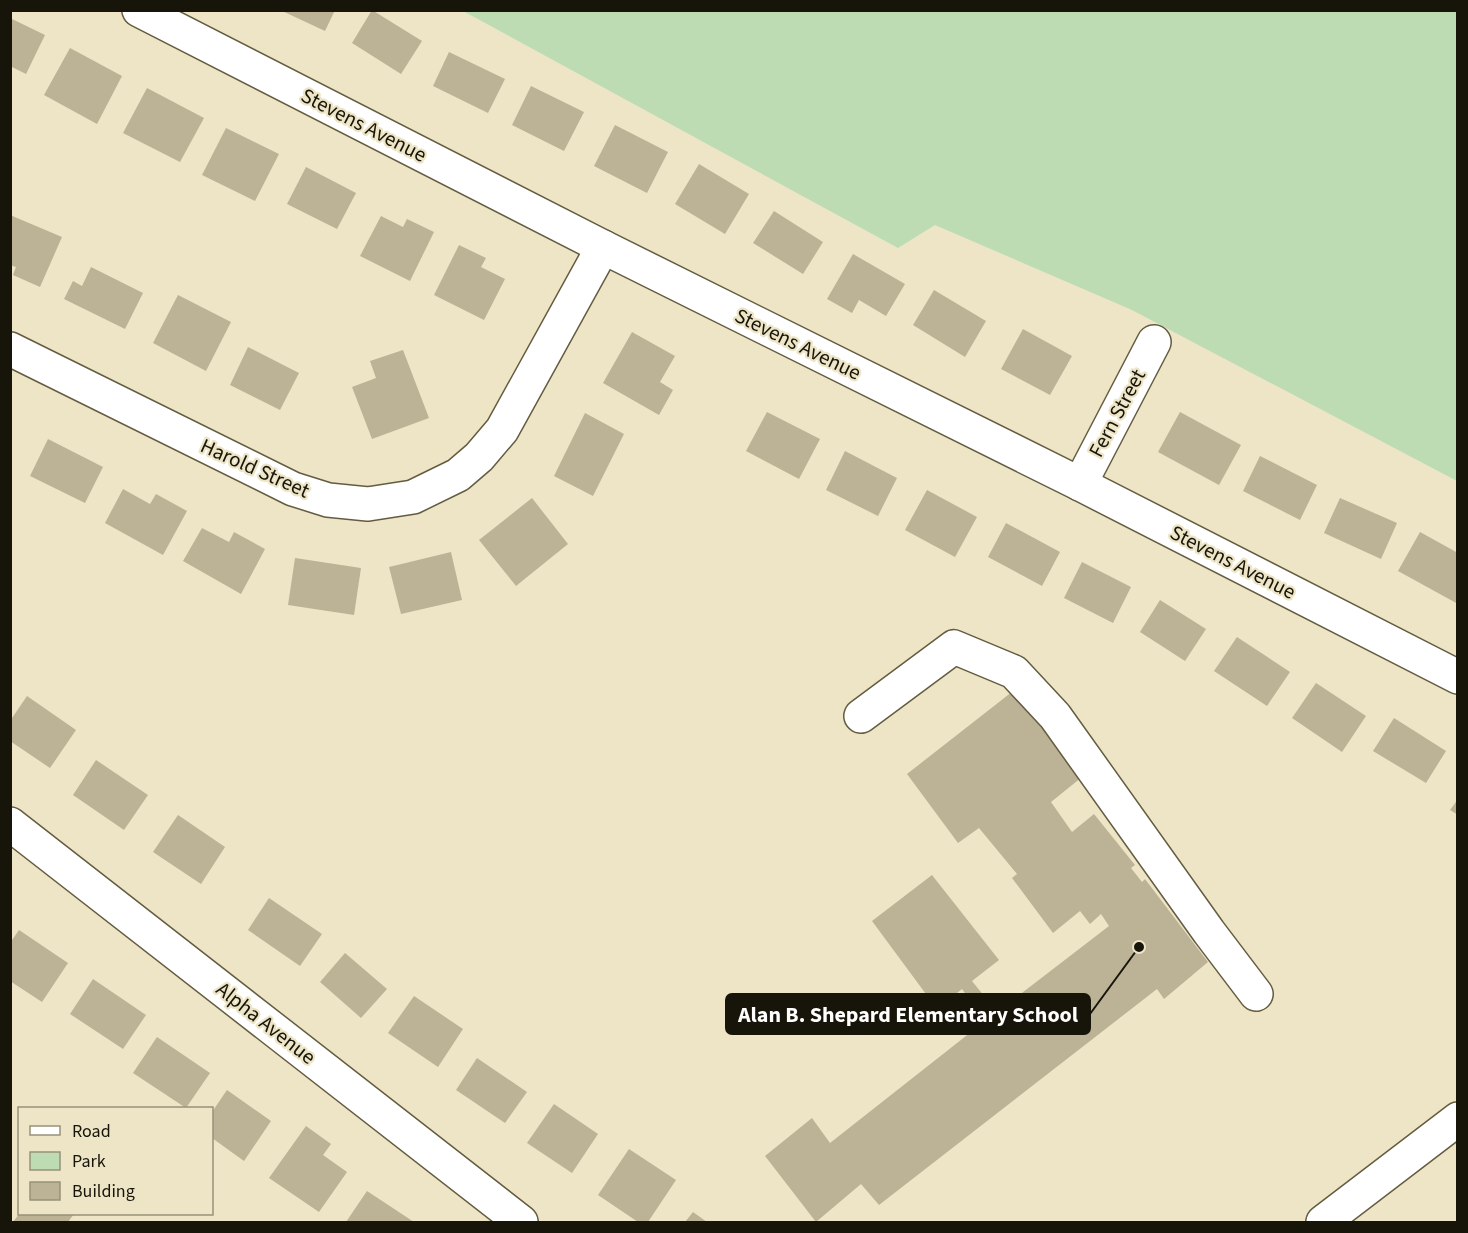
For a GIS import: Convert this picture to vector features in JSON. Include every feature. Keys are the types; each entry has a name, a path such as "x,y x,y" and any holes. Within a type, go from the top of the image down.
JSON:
{"street":[{"name":"Stevens Avenue","path":"139,10 603,247 1080,483 1458,677"},
{"name":"Harold Street","path":"10,349 293,489 328,500 368,504 413,497 458,476 479,458 502,430 603,247"},
{"name":"Fern Street","path":"1080,483 1154,342"},
{"path":"861,717 954,647 1014,672 1055,716 1256,994"},
{"name":"Alpha Avenue","path":"10,824 521,1222"},
{"path":"1323,1222 1458,1119"}],"green space":[{"path":"463,11 1457,11 1457,481 1132,310 935,225 898,248"}],"building":[{"path":"280,10 335,10 325,31"},
{"path":"372,10 422,41 401,74 352,43"},
{"path":"10,18 45,35 26,74 10,66"},
{"path":"70,48 122,76 97,124 44,95"},
{"path":"449,52 505,79 488,113 433,86"},
{"path":"531,86 584,112 564,151 512,125"},
{"path":"147,88 204,118 180,162 123,133"},
{"path":"615,125 668,152 647,193 594,166"},
{"path":"226,128 279,154 255,201 202,175"},
{"path":"699,164 749,194 725,234 675,204"},
{"path":"306,167 356,193 337,229 287,204"},
{"path":"774,211 823,242 803,274 753,243"},
{"path":"10,215 62,237 40,287 13,275 16,267 10,265"},
{"path":"381,216 403,227 407,219 434,232 410,281 360,256"},
{"path":"459,245 486,258 481,267 505,279 484,320 434,295"},
{"path":"853,254 905,284 886,316 859,300 852,313 827,299"},
{"path":"91,267 143,293 125,329 64,299 73,281 82,286"},
{"path":"934,290 986,321 965,357 913,325"},
{"path":"178,295 231,322 206,371 153,343"},
{"path":"1023,329 1072,356 1050,395 1001,369"},
{"path":"632,332 675,356 660,382 673,390 659,415 603,383"},
{"path":"248,347 299,373 280,410 230,385"},
{"path":"403,350 429,418 372,439 352,387 376,378 370,361"},
{"path":"767,412 820,439 799,479 746,451"},
{"path":"1180,412 1241,445 1219,485 1158,452"},
{"path":"585,413 624,434 593,496 554,476"},
{"path":"48,439 103,467 85,503 30,476"},
{"path":"845,451 897,478 878,516 826,490"},
{"path":"1260,456 1317,485 1300,520 1243,491"},
{"path":"123,489 150,504 156,494 187,511 163,555 105,523"},
{"path":"927,490 977,517 955,557 905,530"},
{"path":"532,498 568,544 516,586 479,540"},
{"path":"1340,498 1397,523 1381,559 1324,533"},
{"path":"1006,523 1060,552 1042,586 988,557"},
{"path":"202,528 229,542 234,532 265,549 241,594 183,561"},
{"path":"1420,532 1458,553 1458,604 1398,571"},
{"path":"451,552 462,600 401,614 389,567"},
{"path":"295,558 361,568 354,615 288,605"},
{"path":"1082,562 1131,587 1113,623 1064,598"},
{"path":"1160,600 1206,629 1185,661 1140,632"},
{"path":"1237,637 1290,672 1267,706 1214,671"},
{"path":"1316,683 1366,716 1342,752 1292,718"},
{"path":"1017,688 1082,777 1051,802 1072,832 1094,814 1135,865 1131,868 1142,882 1145,879 1208,962 1164,999 1157,989 879,1205 861,1184 816,1222 765,1156 812,1118 830,1143 985,1021 962,989 937,1009 872,921 932,875 999,960 972,981 997,1012 1109,926 1101,914 1090,924 1080,911 1053,933 1012,878 1017,874 979,828 958,843 907,774"},
{"path":"27,696 76,730 50,768 10,741 10,721"},
{"path":"1394,718 1446,751 1426,783 1373,751"},
{"path":"96,760 148,795 124,830 73,795"},
{"path":"1458,799 1458,815 1450,810"},
{"path":"178,815 225,847 201,884 153,852"},
{"path":"269,898 322,934 300,966 248,930"},
{"path":"19,930 68,963 42,1002 10,981 10,943"},
{"path":"345,953 387,989 361,1018 320,982"},
{"path":"93,979 146,1015 123,1049 70,1014"},
{"path":"414,996 463,1029 438,1067 388,1033"},
{"path":"157,1037 210,1073 184,1107 133,1073"},
{"path":"477,1058 527,1092 505,1123 456,1090"},
{"path":"227,1090 271,1121 244,1161 213,1139 213,1111"},
{"path":"554,1104 598,1134 572,1173 527,1143"},
{"path":"306,1126 331,1144 323,1155 347,1172 319,1212 269,1178"},
{"path":"629,1149 676,1180 648,1222 638,1222 598,1195"},
{"path":"367,1191 414,1222 346,1222"},
{"path":"693,1212 707,1222 685,1222"},
{"path":"18,1215 73,1215 68,1222 13,1222"}],"place":[{"name":"Alan B. Shepard Elementary School","path":"1139,947"}]}
